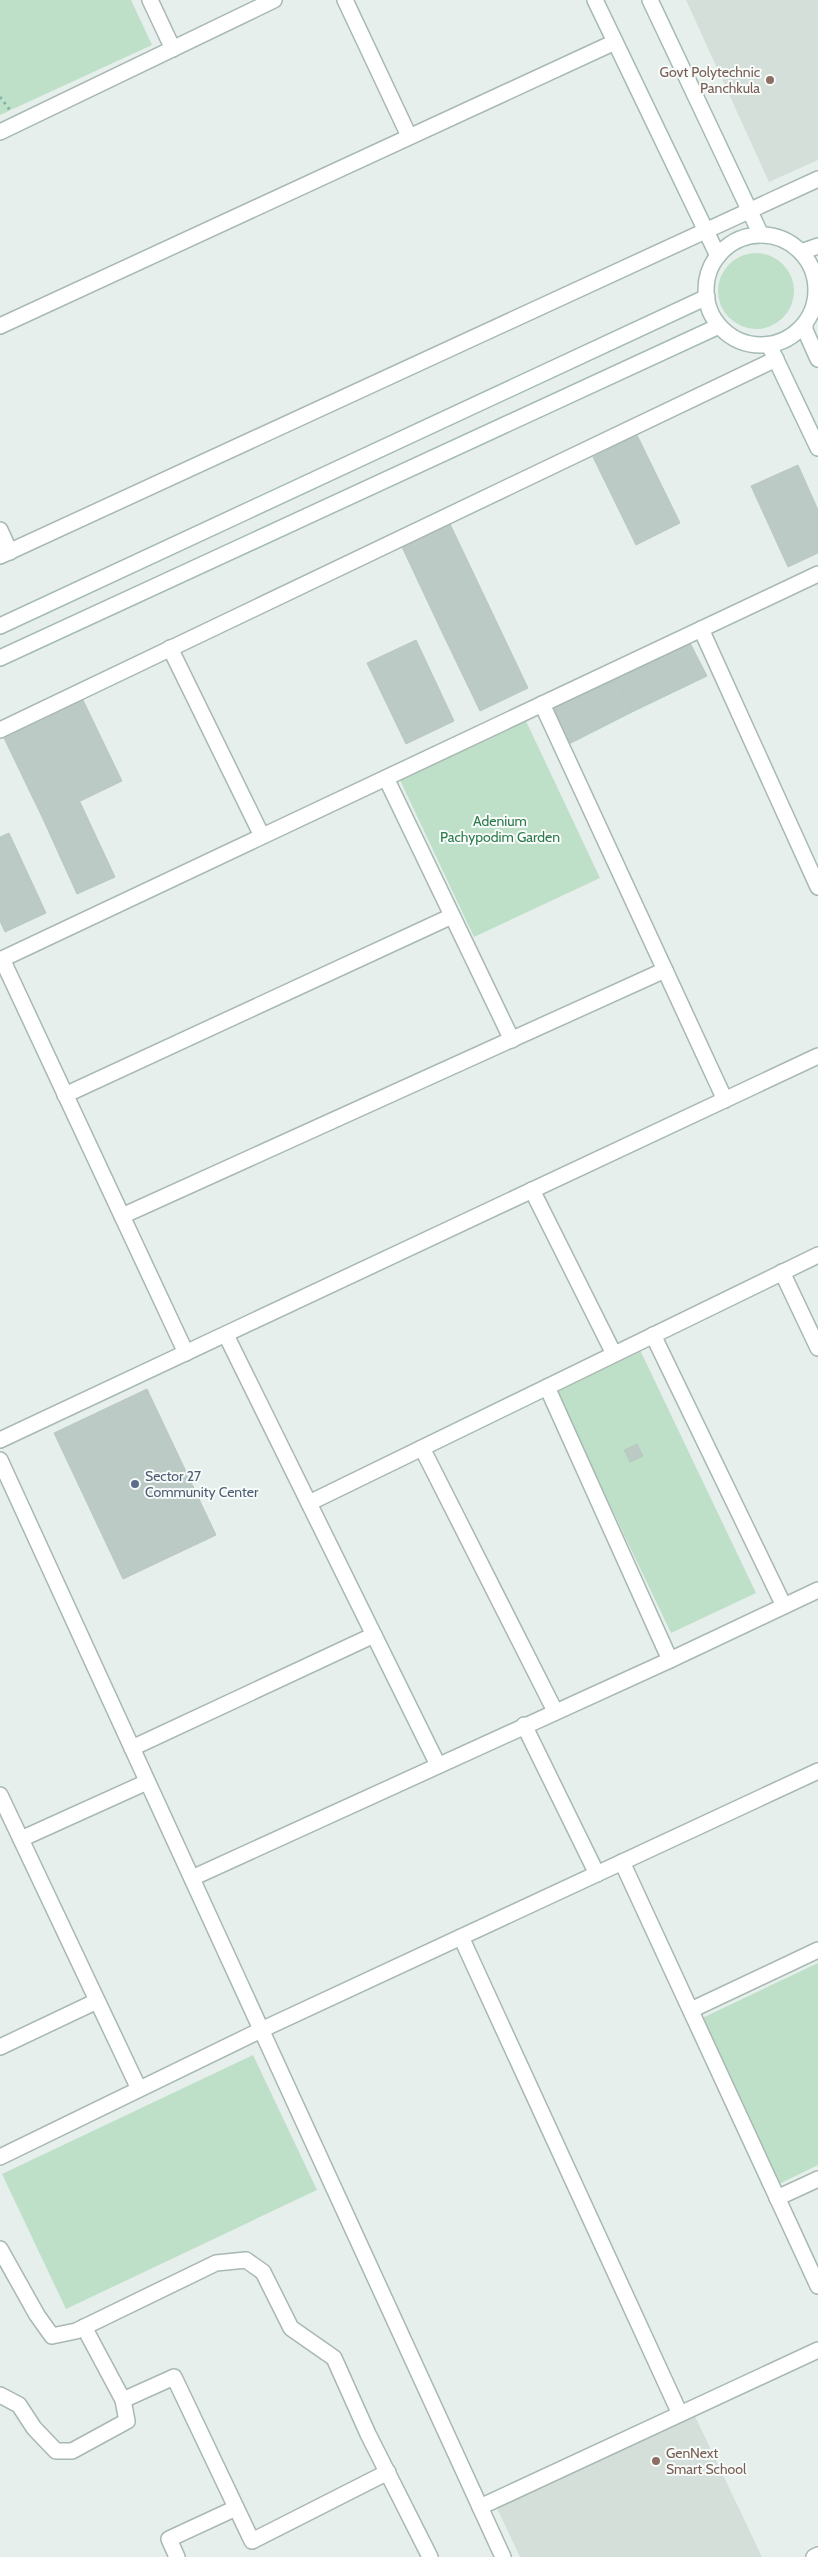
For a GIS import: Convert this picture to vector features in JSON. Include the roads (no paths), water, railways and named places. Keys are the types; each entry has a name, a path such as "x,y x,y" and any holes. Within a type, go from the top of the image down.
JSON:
{"street":[{"path":"150,0 173,49"},
{"path":"0,132 274,0"},
{"path":"345,0 409,136"},
{"path":"596,0 718,256"},
{"path":"650,0 761,235"},
{"path":"0,326 615,42"},
{"path":"0,530 5,554 818,179"},
{"path":"761,235 776,237 789,242 801,252 811,266 817,284 812,312 804,324 788,337 769,345 750,344 734,338 720,326 711,312 707,297 707,282 710,268 718,256 730,245 744,238 761,235"},
{"path":"801,252 818,246"},
{"path":"0,626 707,297"},
{"path":"804,324 805,330 816,350"},
{"path":"0,658 720,326"},
{"path":"769,345 818,448"},
{"path":"0,730 776,359"},
{"path":"186,1353 1,959 818,574"},
{"path":"701,629 818,887"},
{"path":"170,648 262,836"},
{"path":"542,704 725,1100"},
{"path":"386,778 512,1040"},
{"path":"65,1095 452,916"},
{"path":"122,1216 665,970"},
{"path":"0,1440 818,1056"},
{"path":"532,1190 614,1354"},
{"path":"309,1503 818,1255"},
{"path":"782,1272 818,1348"},
{"path":"226,1335 438,1765"},
{"path":"653,1335 784,1606"},
{"path":"547,1387 670,1660"},
{"path":"422,1448 555,1711"},
{"path":"0,1460 503,2557"},
{"path":"192,1878 670,1660 818,1590"},
{"path":"132,1748 374,1635"},
{"path":"524,1725 597,1874"},
{"path":"0,2157 261,2030 818,1771"},
{"path":"21,1839 148,1782"},
{"path":"0,1795 139,2089"},
{"path":"622,1862 818,2286"},
{"path":"461,1938 680,2414"},
{"path":"691,2010 818,1950"},
{"path":"0,2047 97,2001"},
{"path":"777,2198 818,2179"},
{"path":"0,2249 37,2315 52,2336 76,2332 216,2263 246,2260 263,2272 291,2328 334,2358 430,2557"},
{"path":"0,2395 19,2405 34,2428 56,2451 72,2451 126,2420 123,2400 84,2327"},
{"path":"480,2507 818,2350"},
{"path":"123,2400 174,2377 252,2541 388,2472"},
{"path":"177,2557 169,2539 236,2508"},
{"path":"814,2557 818,2555"}],"place":[{"name":"Govt Polytechnic Panchkula","path":"770,80"},
{"name":"Sector 27 Community Center","path":"135,1484"},
{"name":"GenNext Smart School","path":"656,2461"}],"park label":[{"name":"Adenium Pachypodim Garden","path":"500,830"}]}
